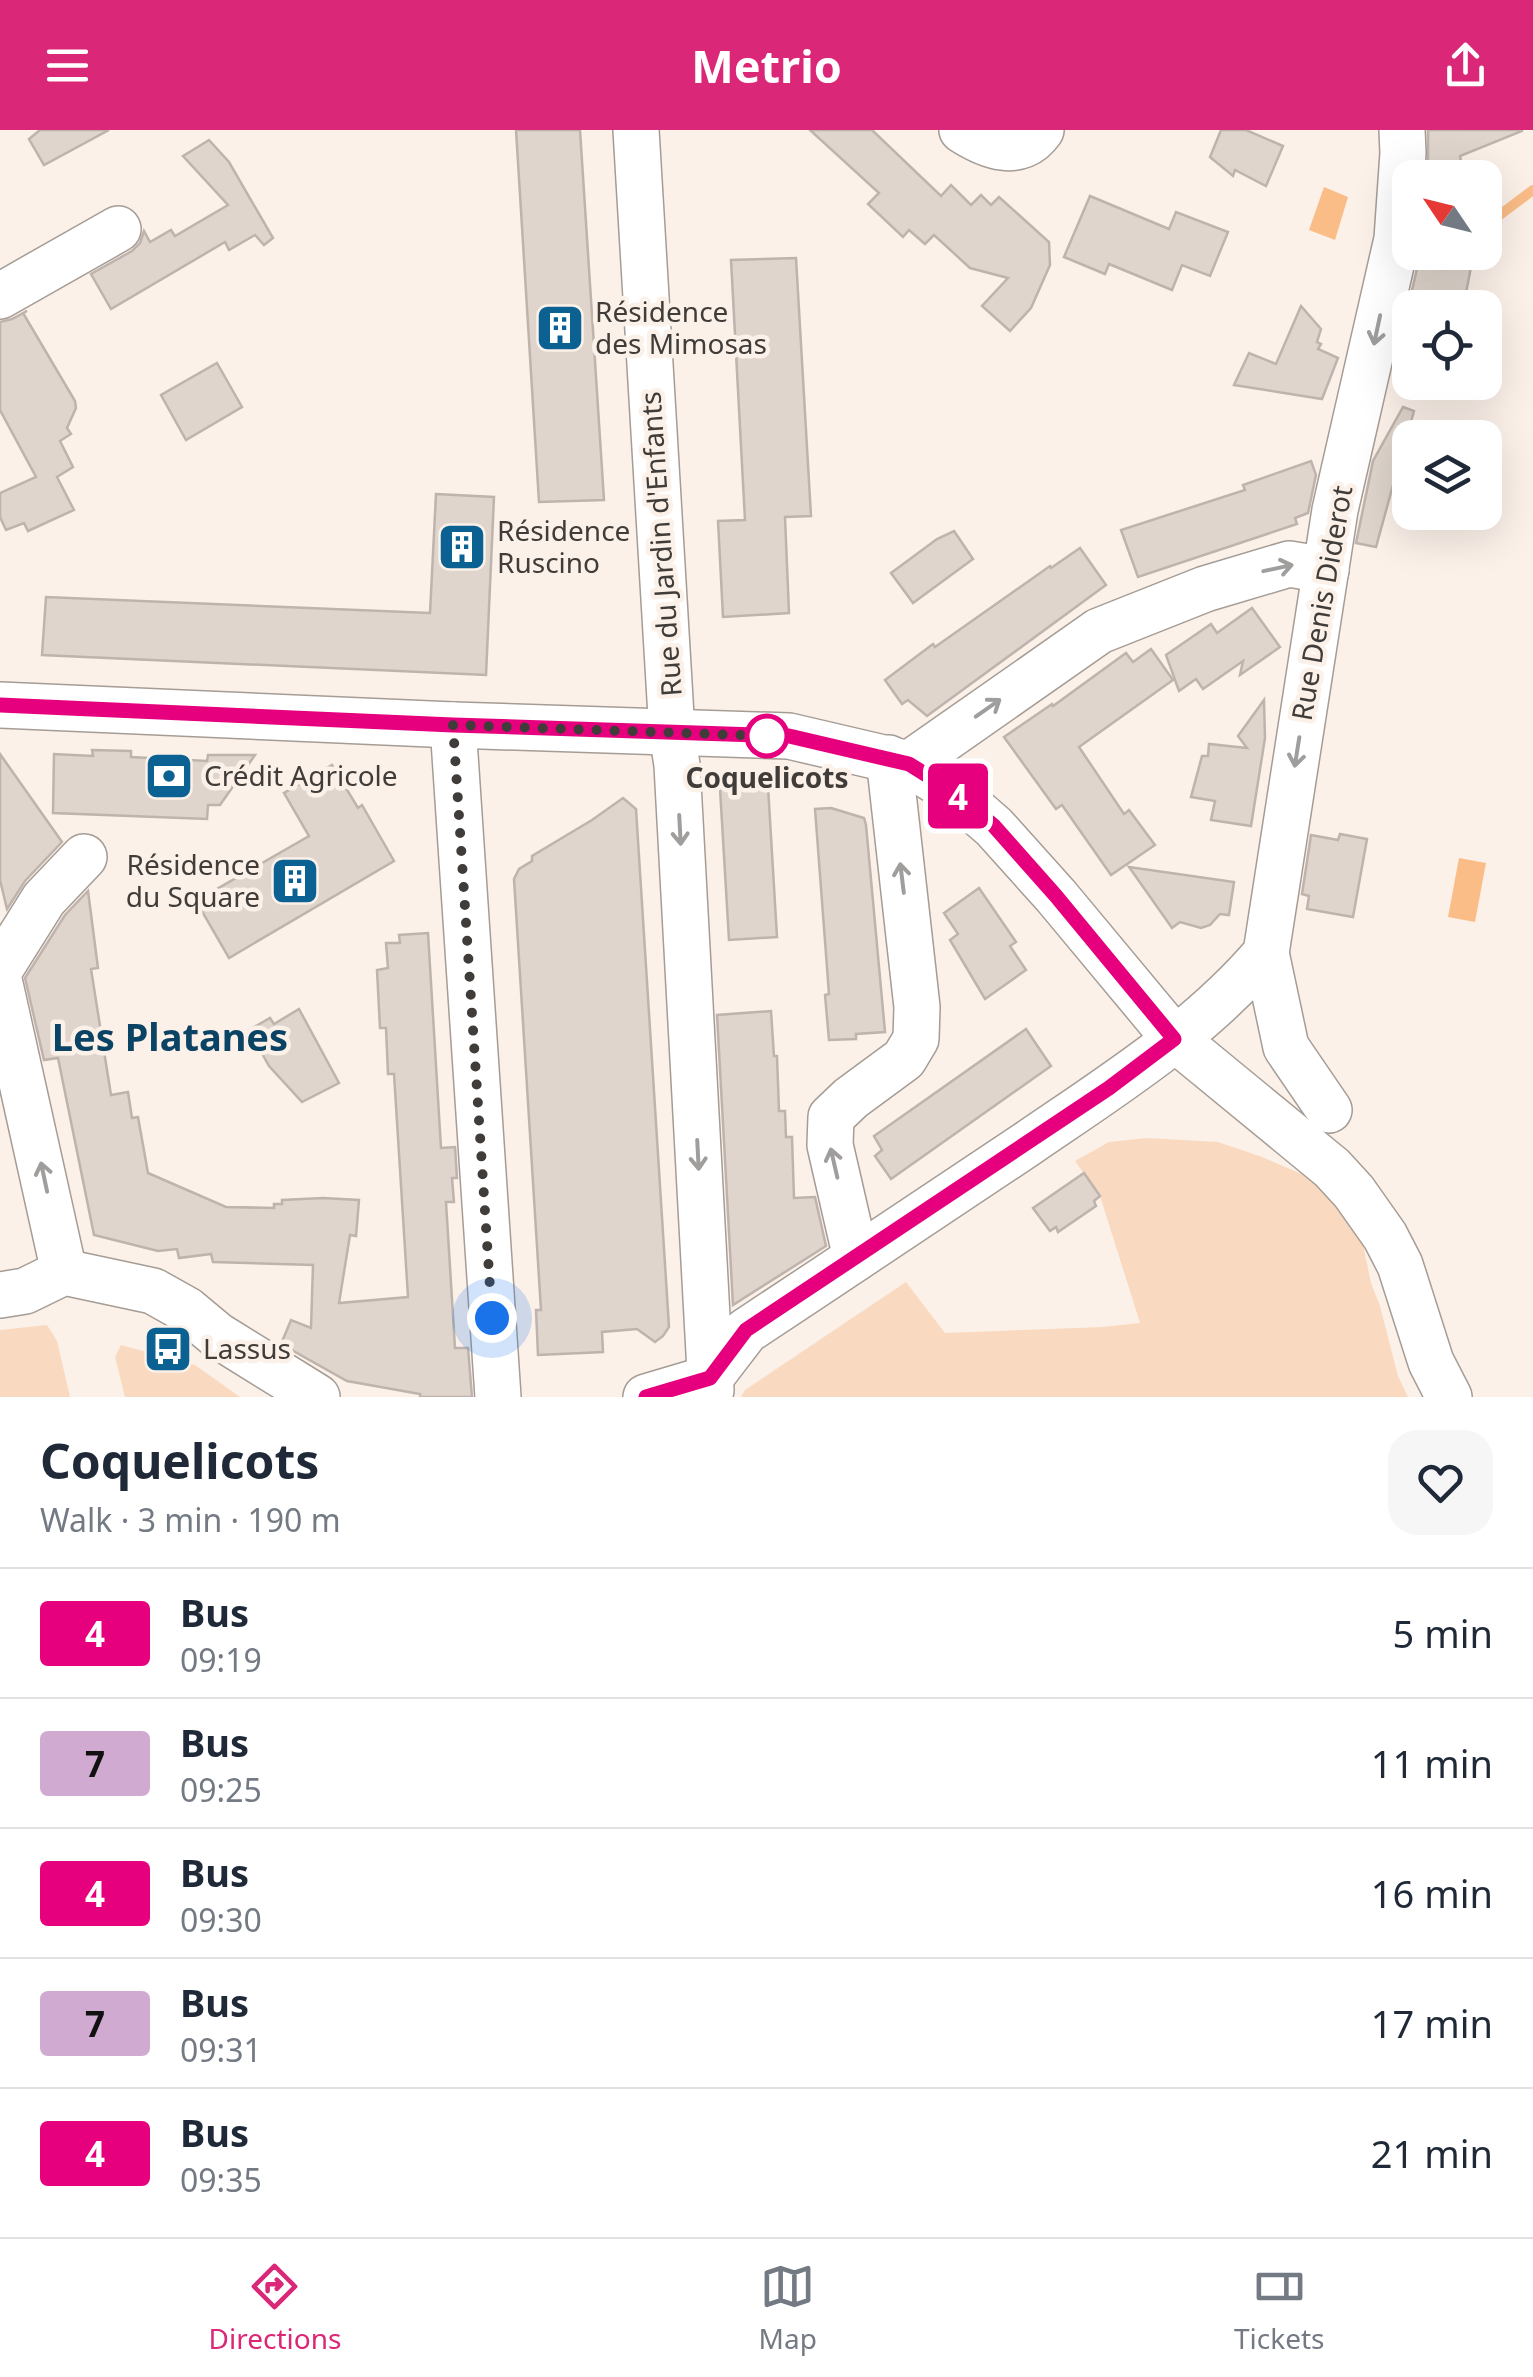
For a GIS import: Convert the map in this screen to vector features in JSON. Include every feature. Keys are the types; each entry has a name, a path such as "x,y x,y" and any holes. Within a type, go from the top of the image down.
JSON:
{"street":[{"name":"Rue du Jardin d'Enfants","path":"636,130 677,766 711,1387"},
{"path":"962,130 989,146 1031,138"},
{"name":"Rue Denis Diderot","path":"1266,954 1335,510 1397,239 1402,130"},
{"path":"0,296 118,229"},
{"path":"899,761 1100,630 1205,589 1289,564 1326,570"},
{"path":"0,704 789,736 899,761 955,793 994,826 1174,1039 1332,1168 1354,1192 1386,1236 1400,1265 1431,1362 1450,1397"},
{"path":"453,725 498,1397"},
{"path":"856,1258 830,1145 831,1118 904,1059 916,1039 899,761"},
{"path":"0,969 44,899 84,858"},
{"path":"646,1397 711,1387 746,1330 1109,1088 1174,1039 1247,976 1266,954"},
{"path":"1266,954 1286,1046 1328,1110"},
{"path":"0,984 30,1286 153,1292 188,1310 218,1336 316,1397"}],"shaded area":[{"path":"1324,187 1348,197 1335,240 1309,230"},
{"path":"1459,858 1486,863 1475,922 1448,917"},
{"path":"1147,1138 1218,1142 1304,1175 1324,1191 1360,1230 1371,1283 1398,1376 1408,1397 741,1397 745,1390 906,1282 945,1333 1140,1323 1100,1196 1075,1161 1109,1142"},
{"path":"47,1325 57,1341 70,1397 0,1397 0,1330"},
{"path":"121,1345 195,1365 240,1397 125,1397 115,1357"}],"building":[{"path":"40,130 109,130 44,165 29,139"},
{"name":"Résidence des Mimosas","path":"516,130 580,130 604,500 539,502"},
{"path":"810,130 872,130 941,196 951,185 971,205 981,195 991,205 999,197 1049,242 1050,265 1031,308 1010,331 982,306 1008,278 970,268 934,235 925,244 909,230 903,237 868,204 879,193"},
{"path":"1221,130 1246,130 1283,146 1266,186 1235,170 1233,176 1210,157"},
{"path":"1428,130 1522,130 1460,156 1461,160 1428,160"},
{"path":"209,140 229,162 273,238 264,245 255,235 229,250 225,242 111,309 91,274 132,251 144,231 150,242 171,230 175,236 228,205 183,156"},
{"path":"1090,196 1169,229 1176,212 1228,232 1210,276 1182,265 1172,290 1109,264 1105,274 1064,257"},
{"path":"796,258 811,516 785,517 789,613 723,617 718,521 745,520 731,260"},
{"path":"1417,270 1470,270 1467,290 1412,290"},
{"path":"1301,306 1321,329 1318,349 1338,358 1322,399 1234,385 1249,353 1276,364"},
{"path":"23,313 76,408 67,428 71,434 60,441 73,467 57,477 74,510 28,531 24,523 6,530 0,517 0,493 36,477 0,410 0,322"},
{"path":"217,363 242,407 186,440 161,395"},
{"path":"1403,407 1414,411 1411,420 1396,420"},
{"path":"1392,427 1392,489 1376,547 1356,543 1373,461"},
{"path":"1311,461 1316,475 1308,513 1295,518 1297,524 1138,577 1121,530 1245,490 1243,485"},
{"name":"Résidence Ruscino","path":"436,494 494,497 486,675 42,655 46,597 430,613"},
{"path":"954,531 973,559 913,603 891,573"},
{"path":"1080,548 1106,585 927,716 908,700 902,704 885,680"},
{"path":"1252,608 1280,647 1240,675 1243,661 1203,689 1196,679 1179,691 1166,655 1211,624 1217,633"},
{"path":"1151,649 1173,680 1079,747 1124,814 1129,810 1155,845 1111,875 1062,805 1056,809 1004,737 1126,653 1133,662"},
{"path":"1264,700 1265,738 1251,826 1211,820 1215,801 1191,797 1202,756 1208,756 1209,744 1247,748 1238,736"},
{"path":"92,750 131,751 131,757 207,761 208,755 255,755 220,805 208,805 207,819 53,813 54,754 93,756"},
{"path":"0,754 62,842 25,881 7,909 0,880"},
{"name":"Résidence du Square","path":"332,765 358,808 362,805 394,861 229,958 196,901 309,836 284,793"},
{"path":"768,786 777,937 729,940 720,789"},
{"path":"623,798 636,809 669,1327 655,1342 637,1329 602,1332 603,1352 538,1355 536,1310 541,1310 514,879 519,869 532,861 532,856"},
{"path":"831,808 864,818 866,825 885,1032 856,1034 856,1039 829,1040 815,809"},
{"path":"1340,834 1367,839 1353,917 1307,909 1309,896 1302,894 1311,835 1338,840"},
{"path":"1129,867 1234,882 1229,915 1220,914 1201,928 1180,922 1172,928"},
{"path":"979,888 1016,942 1010,946 1026,970 985,999 950,940 958,934 944,913"},
{"path":"88,891 98,968 91,969 111,1095 128,1092 132,1118 138,1117 148,1173 226,1207 274,1208 282,1200 359,1200 356,1236 350,1235 339,1303 408,1297 394,1074 388,1074 386,1028 380,1028 377,970 388,968 386,943 400,943 399,935 428,933 441,1148 455,1147 454,1202 446,1202 455,1348 468,1348 472,1397 420,1397 347,1381 281,1344 291,1320 311,1328 313,1265 213,1262 211,1254 179,1258 177,1249 158,1251 94,1235 58,1058 44,1060 25,978 65,915"},
{"path":"299,1009 339,1083 302,1102 269,1066 249,1030 270,1018 274,1024"},
{"path":"771,1011 779,1111 785,1111 786,1137 792,1137 794,1198 815,1197 826,1246 733,1305 717,1015"},
{"path":"1026,1029 1051,1066 891,1179 875,1156 882,1150 874,1136"},
{"path":"1084,1173 1100,1196 1094,1201 1096,1206 1058,1232 1056,1227 1050,1231 1033,1208"}],"waterway":[{"path":"1502,213 1533,190"}],"bus line":[{"name":"4","path":"0,705 789,736 909,764 955,793 994,826 1174,1039 1109,1088 746,1330 710,1378 646,1397"}],"place":[{"name":"Résidence des Mimosas","path":"560,328"},
{"name":"Résidence Ruscino","path":"462,547"},
{"name":"Coquelicots","path":"767,736"},
{"name":"Crédit Agricole","path":"169,776"},
{"name":"Résidence du Square","path":"295,881"},
{"name":"Lassus","path":"168,1349"}],"district":[{"name":"Les Platanes","path":"170,1038"}],"route":[{"path":"492,1318 453,725 767,736"}]}
